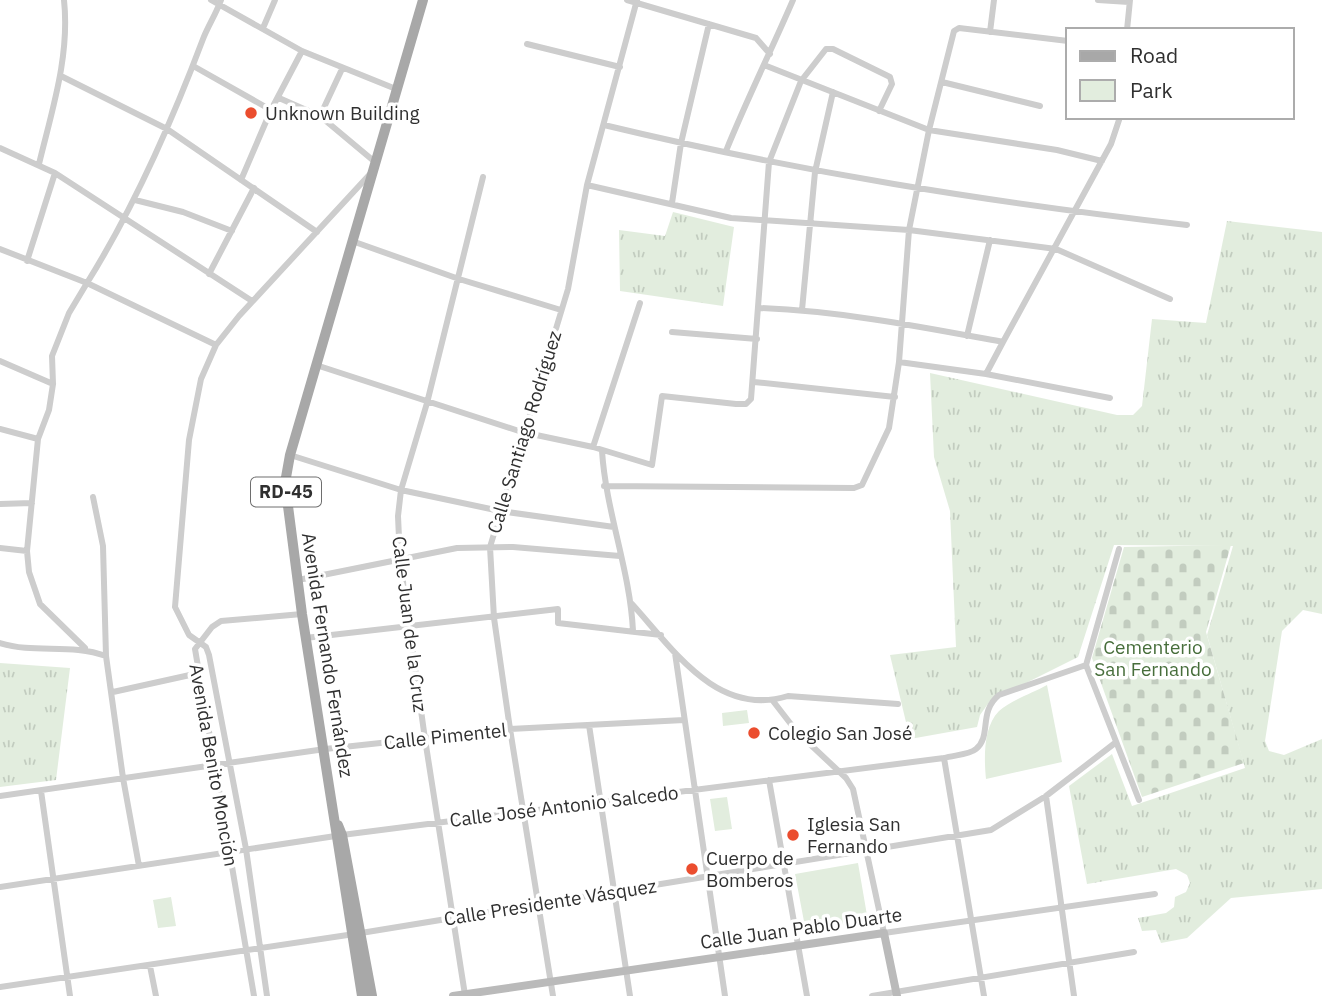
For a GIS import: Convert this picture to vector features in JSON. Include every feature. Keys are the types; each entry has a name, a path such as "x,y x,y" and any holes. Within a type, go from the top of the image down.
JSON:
{"main road":[{"name":"RD-45","path":"374,167 423,0"},
{"name":"Avenida Fernando Fernández","path":"362,996 356,934 305,638 285,483 290,455 374,167"},
{"name":"Avenida Fernando Fernández","path":"356,934 372,996"}],"street":[{"path":"39,164 61,76 66,18 64,0"},
{"path":"211,0 220,2 302,51 396,89"},
{"path":"264,28 275,0"},
{"path":"627,0 756,38 770,54"},
{"path":"726,151 755,79 770,54 793,0"},
{"path":"990,32 994,0"},
{"path":"1098,0 1130,1 1127,28"},
{"name":"Calle Santiago Rodríguez","path":"553,996 494,618 490,547 576,257 587,185 636,1"},
{"path":"85,648 40,604 29,572 27,551 38,439 49,410 53,384 50,371 58,336 135,200 195,67 203,39 220,2"},
{"path":"672,203 681,143 709,24"},
{"path":"604,486 854,488 862,485 885,442 895,397 909,230 915,190 956,29 1066,41"},
{"path":"527,44 620,67"},
{"path":"316,365 522,432 593,447 652,465 662,396 746,404 751,399 769,162 801,81 826,49 834,49 890,77 892,84 879,111"},
{"path":"242,180 271,110 302,51"},
{"path":"764,65 929,130 1057,150 1102,161"},
{"path":"195,67 271,110"},
{"path":"320,116 342,69"},
{"path":"61,76 167,129 317,232"},
{"path":"942,82 1041,106"},
{"path":"802,310 815,172 833,92"},
{"path":"279,98 320,116 374,167 216,345 201,379 189,440 175,607 189,635 198,644 221,621 302,614"},
{"path":"986,374 1076,212 1102,161 1119,119"},
{"path":"604,125 815,172 915,190 1187,225"},
{"path":"0,148 55,173 252,302"},
{"path":"27,261 55,173"},
{"name":"Calle Juan de la Cruz","path":"465,995 425,739 400,560 398,516 401,490 427,403 483,177"},
{"path":"587,185 732,218 766,223 810,223 909,230 1056,249 1170,299"},
{"path":"209,274 254,188"},
{"path":"135,200 183,212 232,231"},
{"path":"967,335 990,240"},
{"path":"352,241 459,279 561,310"},
{"path":"0,249 87,283 216,345"},
{"path":"593,447 640,303"},
{"path":"759,308 802,310 901,323 1003,342"},
{"path":"672,332 757,339"},
{"path":"0,361 53,384"},
{"path":"899,362 986,374 1110,398"},
{"path":"754,382 895,397"},
{"path":"0,429 38,439"},
{"path":"602,451 604,486 632,604 633,631"},
{"path":"290,455 401,490 500,511 614,527"},
{"path":"93,497 103,546 106,656 123,778 139,866"},
{"path":"0,504 32,503"},
{"path":"298,580 457,548 490,547 620,556"},
{"path":"0,548 27,551"},
{"path":"1119,549 1086,665 1139,800"},
{"path":"632,604 675,653 705,681 733,697 773,701 788,696 898,704"},
{"path":"305,638 494,618 558,608 558,623 661,635"},
{"path":"642,633 649,622"},
{"path":"0,643 42,649 85,648 106,656"},
{"name":"Avenida Benito Monción","path":"254,996 195,649 198,644 206,648 209,655 246,849 267,996"},
{"path":"675,653 725,996"},
{"name":"Calle José Antonio Salcedo","path":"0,887 339,835 944,758 974,751 980,746 988,704 999,695 1086,665"},
{"path":"113,692 199,673"},
{"path":"773,701 784,719 853,789 897,994"},
{"name":"Calle Pimentel","path":"0,796 324,749 510,729 684,720"},
{"path":"589,725 630,996"},
{"name":"Calle Presidente Vásquez","path":"0,987 356,934 539,902 991,831 1046,796 1115,743"},
{"path":"944,758 984,996"},
{"path":"769,780 807,996"},
{"path":"41,791 71,996"},
{"path":"1046,796 1074,996"},
{"name":"Calle Juan Pablo Duarte","path":"453,996 1154,894"},
{"path":"872,996 897,994 1133,952"},
{"path":"150,966 156,996"}],"green space":[{"path":"673,212 734,227 723,306 620,291 619,230 665,236"},
{"path":"1227,221 1322,232 1322,614 1303,610 1282,631 1265,741 1269,751 1284,755 1322,739 1322,889 1231,898 1187,938 1161,943 1156,930 1142,931 1138,918 1166,913 1174,907 1175,897 1186,892 1190,883 1187,875 1176,869 1087,884 1069,786 1112,754 1132,806 1245,768 1207,635 1233,546 1114,545 1078,657 990,701 980,715 977,727 910,739 890,655 956,647 950,511 934,457 930,373 1117,415 1133,415 1142,406 1152,319 1206,323"},
{"name":"Cementerio San Fernando","path":"1231,545 1206,632 1244,763 1142,797 1092,658 1124,547"},
{"path":"0,663 70,668 56,780 0,787"},
{"path":"1047,685 1062,762 986,779 987,734 994,718 1010,703"},
{"path":"747,710 749,723 723,726 722,713"},
{"path":"727,797 732,829 715,831 710,799"},
{"path":"858,863 868,921 806,932 795,874"},
{"path":"171,897 176,926 158,928 153,900"}],"place":[{"name":"Unknown Building","path":"251,113"},
{"name":"Colegio San José","path":"754,733"},
{"name":"Iglesia San Fernando","path":"793,835"},
{"name":"Cuerpo de Bomberos","path":"692,869"}]}
